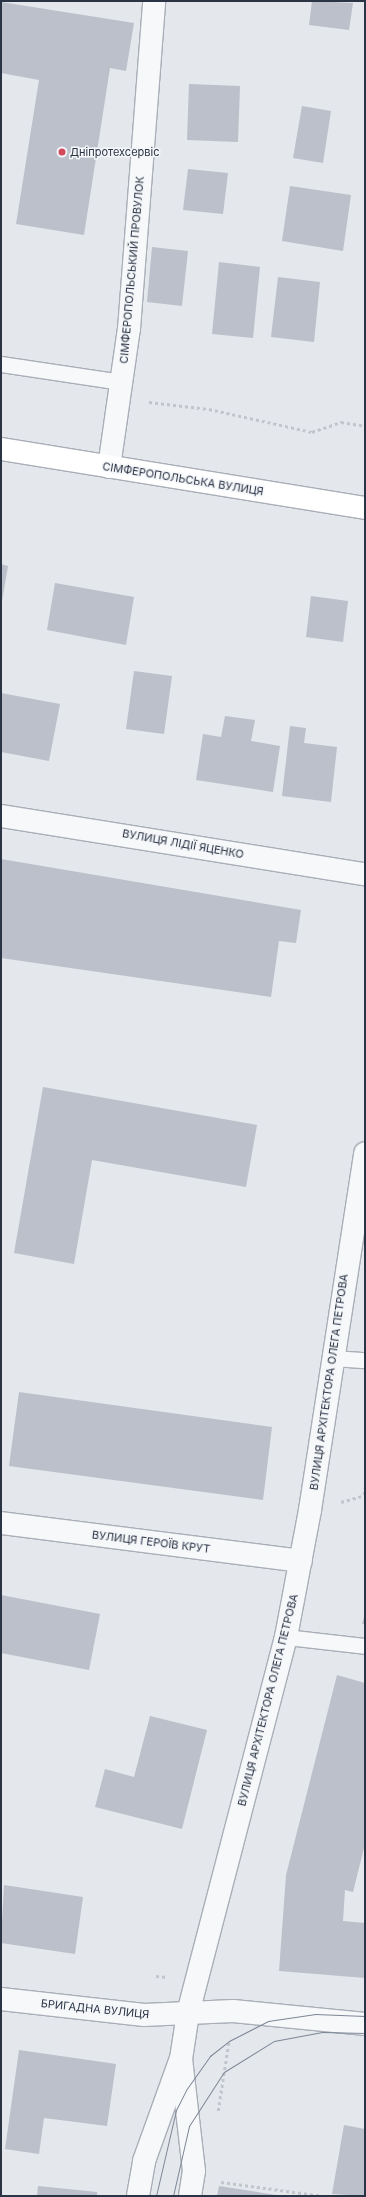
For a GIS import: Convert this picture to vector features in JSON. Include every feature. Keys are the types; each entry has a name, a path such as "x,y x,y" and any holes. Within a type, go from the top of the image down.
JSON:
{"street":[{"name":"СІМФЕРОПОЛЬСЬКИЙ ПРОВУЛОК","path":"109,467 129,329 154,1"},
{"name":"СІМФЕРОПОЛЬСЬКА ВУЛИЦЯ","path":"1,449 365,508"},
{"name":"ВУЛИЦЯ ЛІДІЇ ЯЦЕНКО","path":"1,816 365,874"},
{"name":"ВУЛИЦЯ АРХІТЕКТОРА ОЛЕГА ПЕТРОВА","path":"190,2196 194,2171 181,2059 188,2013 286,1637 301,1561 365,1153"},
{"name":"ВУЛИЦЯ ГЕРОЇВ КРУТ","path":"1,1523 301,1561"},
{"name":"БРИГАДНА ВУЛИЦЯ","path":"1,1999 144,2015 233,2011 365,2024"},
{"path":"138,2196 144,2161 181,2059"}],"lane":[{"path":"1,364 120,391"},
{"path":"333,1358 365,1360"},
{"path":"286,1637 365,1646"}],"path":[{"path":"120,391 312,432 342,422 365,426"},
{"path":"364,1495 365,1487"},
{"path":"217,2118 233,2011"},
{"path":"215,2181 323,2196"}],"building":[{"path":"312,1 353,3 349,30 309,25"},
{"name":"Дніпротехсервіс","path":"1,2 134,23 126,71 110,68 84,235 16,224 39,80 1,73"},
{"path":"189,84 240,86 238,142 187,140"},
{"path":"302,106 331,111 323,163 293,158"},
{"path":"188,169 228,173 223,214 183,210"},
{"path":"290,186 351,195 343,251 282,241"},
{"path":"152,247 188,251 182,306 147,302"},
{"path":"219,262 260,267 253,338 212,334"},
{"path":"278,277 320,282 314,342 271,337"},
{"path":"1,564 8,566 2,601 1,601"},
{"path":"55,583 134,597 126,645 47,630"},
{"path":"311,596 348,601 343,642 306,637"},
{"path":"134,671 172,676 164,734 126,729"},
{"path":"1,693 60,704 49,761 1,752"},
{"path":"225,716 255,720 251,741 280,746 273,792 196,780 203,734 221,737"},
{"path":"290,726 306,728 304,743 337,747 331,802 282,796"},
{"path":"1,859 301,910 296,943 279,941 271,997 1,958"},
{"path":"43,1087 257,1125 246,1187 92,1160 74,1264 14,1253"},
{"path":"19,1392 272,1427 263,1500 9,1466"},
{"path":"1,1595 100,1614 89,1670 1,1653"},
{"path":"365,1614 365,1624 362,1624"},
{"path":"337,1675 365,1683 365,1844 353,1892 345,1890 343,1921 365,1923 365,1978 279,1971 286,1875"},
{"path":"150,1716 207,1730 182,1829 95,1807 105,1769 134,1777"},
{"path":"4,1885 83,1897 75,1954 1,1943"},
{"path":"19,2050 116,2064 107,2126 44,2118 39,2154 5,2149"},
{"path":"344,2125 365,2129 365,2196 332,2194"},
{"path":"38,2186 97,2192 97,2196 37,2196"},
{"path":"219,2186 276,2195 276,2196 217,2196"}],"tram line":[{"path":"156,2196 176,2110 186,2090 210,2056 229,2041 268,2021 315,2014 365,2016"},
{"path":"173,2196 189,2126 224,2072 274,2041 322,2032 365,2033"}],"place":[{"name":"Дніпротехсервіс","path":"62,152"}]}
